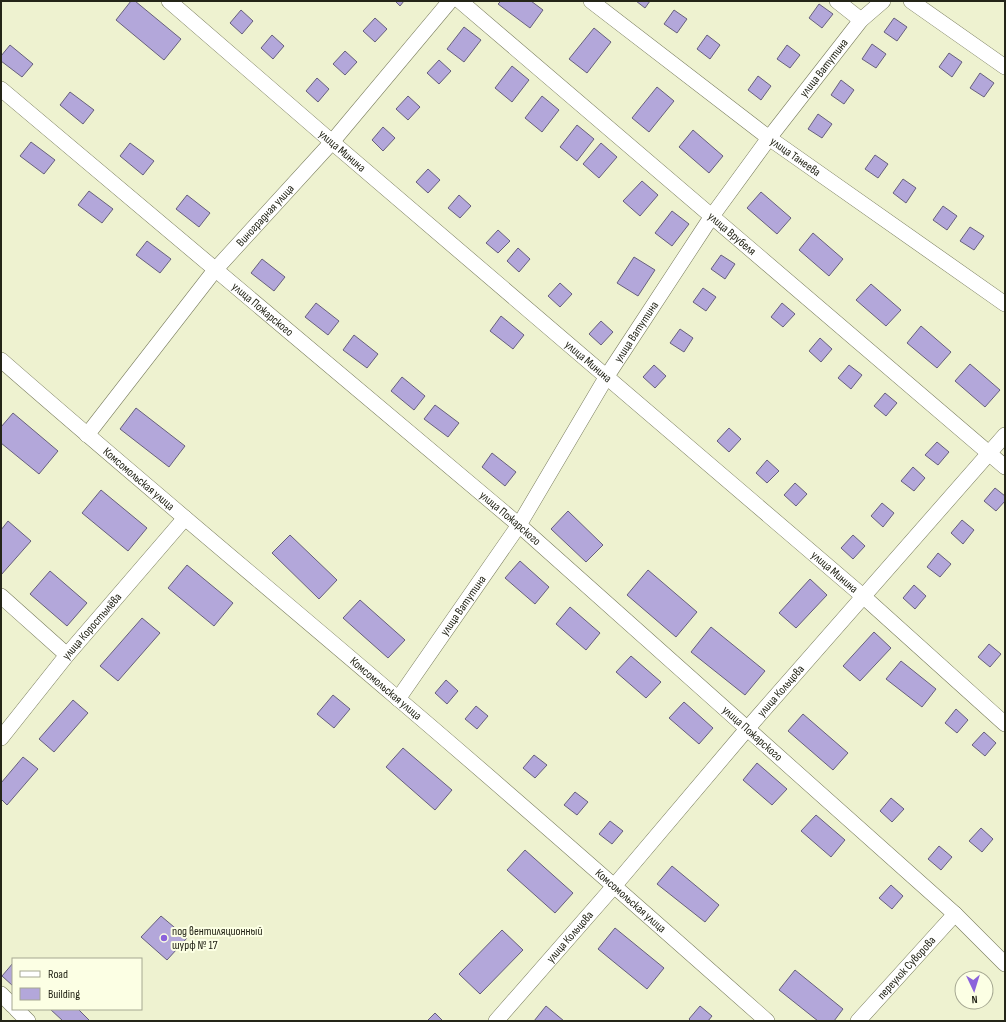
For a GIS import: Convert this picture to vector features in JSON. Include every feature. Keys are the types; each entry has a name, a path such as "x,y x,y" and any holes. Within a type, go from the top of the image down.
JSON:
{"street":[{"name":"улица Минина","path":"169,1 864,597 1005,724"},
{"name":"Виноградная улица","path":"87,435 215,270 332,142 450,1"},
{"name":"улица Врубеля","path":"460,1 1005,467"},
{"name":"улица Танеева","path":"591,1 769,138 1005,304"},
{"path":"837,1 861,20"},
{"name":"улица Ватутина","path":"398,699 519,525 607,376 712,216 769,138 861,20 883,1"},
{"path":"911,1 1005,67"},
{"name":"улица Пожарского","path":"1,89 519,525 955,914 1005,964"},
{"name":"Комсомольская улица","path":"1,360 615,885 767,1021"},
{"name":"улица Кольцова","path":"496,1021 615,885 747,729 990,454 1005,435"},
{"name":"улица Коростылёва","path":"1,738 67,656 185,518"},
{"path":"1,596 67,656"},
{"name":"переулок Суворова","path":"858,1021 955,914"},
{"path":"1,994 12,1005"},
{"path":"17,1010 28,1021"}],"building":[{"path":"131,1 135,1 181,39 164,60 116,20"},
{"path":"395,1 404,1 400,6"},
{"path":"501,1 531,1 543,10 530,28 498,4"},
{"path":"636,1 650,1 645,8"},
{"path":"819,4 833,14 822,28 809,18"},
{"path":"241,10 253,21 242,34 230,23"},
{"path":"674,10 687,19 677,33 664,24"},
{"path":"375,18 387,29 375,42 363,31"},
{"path":"894,18 907,27 897,41 884,32"},
{"path":"464,27 481,40 464,62 447,49"},
{"path":"594,28 611,42 587,73 569,59"},
{"path":"272,35 284,46 273,59 261,48"},
{"path":"707,35 720,45 710,59 697,49"},
{"path":"872,44 886,54 876,68 862,59"},
{"path":"10,45 33,64 22,77 1,61 1,56"},
{"path":"787,45 800,55 790,68 777,59"},
{"path":"345,51 357,62 345,75 333,64"},
{"path":"949,53 962,62 952,77 939,67"},
{"path":"439,60 451,71 439,84 427,73"},
{"path":"512,66 529,80 512,102 495,88"},
{"path":"980,73 994,83 984,97 970,88"},
{"path":"758,76 771,86 761,100 748,90"},
{"path":"317,78 329,89 318,102 306,91"},
{"path":"841,80 854,90 844,104 831,95"},
{"path":"657,87 674,101 649,132 632,118"},
{"path":"70,92 94,110 83,124 60,105"},
{"path":"408,96 420,107 408,120 396,109"},
{"path":"542,96 559,110 542,132 525,118"},
{"path":"818,114 832,124 822,138 808,129"},
{"path":"577,125 594,139 577,161 560,147"},
{"path":"383,127 395,138 383,151 372,140"},
{"path":"693,130 723,156 709,173 679,147"},
{"path":"31,142 55,160 44,174 20,156"},
{"path":"130,143 154,161 143,175 120,156"},
{"path":"601,143 617,157 599,178 583,164"},
{"path":"875,155 888,164 878,178 865,169"},
{"path":"428,169 440,180 428,193 416,182"},
{"path":"903,179 916,188 906,203 893,193"},
{"path":"642,181 658,195 640,216 623,201"},
{"path":"89,191 113,209 102,223 78,205"},
{"path":"761,192 791,218 777,234 747,208"},
{"path":"187,195 210,213 199,227 176,209"},
{"path":"459,195 471,206 460,218 448,208"},
{"path":"943,206 957,216 947,230 933,220"},
{"path":"672,211 689,224 672,246 655,233"},
{"path":"970,227 984,236 974,250 960,241"},
{"path":"498,230 510,241 498,253 486,243"},
{"path":"813,233 843,259 829,276 799,250"},
{"path":"147,241 171,259 160,273 136,255"},
{"path":"518,248 530,259 519,272 507,261"},
{"path":"721,255 735,264 725,279 711,269"},
{"path":"634,257 655,270 638,296 617,283"},
{"path":"262,259 285,277 274,291 251,273"},
{"path":"560,283 572,294 560,307 548,296"},
{"path":"871,284 901,310 886,326 856,300"},
{"path":"703,288 716,297 706,311 693,302"},
{"path":"316,303 339,321 328,335 305,317"},
{"path":"782,303 795,314 783,327 771,317"},
{"path":"501,316 524,335 513,349 490,331"},
{"path":"601,321 613,332 601,345 589,334"},
{"path":"921,326 951,352 937,368 907,343"},
{"path":"680,329 693,338 684,352 670,343"},
{"path":"354,335 378,354 367,368 343,350"},
{"path":"820,338 832,349 821,362 809,351"},
{"path":"970,364 1000,390 985,407 955,381"},
{"path":"654,365 666,376 655,388 643,377"},
{"path":"849,365 862,375 851,389 838,378"},
{"path":"402,377 425,396 414,410 391,391"},
{"path":"885,393 897,403 886,416 874,406"},
{"path":"435,405 459,423 448,437 424,419"},
{"path":"136,408 185,446 169,467 120,429"},
{"path":"13,413 58,451 39,474 1,443 1,427"},
{"path":"729,428 741,439 729,452 717,441"},
{"path":"937,442 949,452 938,465 925,455"},
{"path":"492,453 516,472 505,486 482,467"},
{"path":"767,460 779,471 767,483 756,473"},
{"path":"913,467 925,478 914,491 901,481"},
{"path":"795,483 807,494 796,506 784,495"},
{"path":"995,488 1005,496 1005,501 996,511 984,501"},
{"path":"101,490 147,528 128,551 82,513"},
{"path":"882,503 894,513 883,527 871,516"},
{"path":"568,511 603,545 586,562 551,529"},
{"path":"962,520 974,530 963,544 951,533"},
{"path":"8,521 31,541 1,575 1,530"},
{"path":"290,535 337,580 319,599 272,553"},
{"path":"853,535 865,546 853,559 841,548"},
{"path":"938,553 951,564 940,577 927,567"},
{"path":"520,561 549,587 535,604 505,578"},
{"path":"187,565 233,603 214,626 168,588"},
{"path":"648,570 697,612 676,637 627,595"},
{"path":"50,571 87,603 67,626 30,594"},
{"path":"810,579 827,595 796,628 779,613"},
{"path":"914,585 926,596 915,609 903,598"},
{"path":"360,600 405,640 388,658 343,618"},
{"path":"570,607 600,633 586,650 556,624"},
{"path":"142,618 160,633 118,681 100,666"},
{"path":"711,627 765,671 745,695 691,652"},
{"path":"874,632 891,648 860,681 843,666"},
{"path":"989,644 1001,654 990,667 978,657"},
{"path":"631,656 661,682 646,698 616,672"},
{"path":"901,661 936,689 922,707 886,679"},
{"path":"446,680 458,691 447,704 435,693"},
{"path":"333,695 350,709 334,728 317,714"},
{"path":"73,700 88,713 54,752 39,739"},
{"path":"684,702 713,728 699,744 669,718"},
{"path":"476,706 488,716 477,729 465,719"},
{"path":"956,709 968,720 957,733 945,723"},
{"path":"803,714 848,753 833,770 788,731"},
{"path":"984,732 996,743 985,756 972,745"},
{"path":"403,748 452,790 435,810 386,767"},
{"path":"534,755 547,765 535,778 523,768"},
{"path":"23,757 38,769 7,805 1,799 1,783"},
{"path":"757,763 787,789 772,805 743,780"},
{"path":"575,792 588,802 577,815 564,805"},
{"path":"891,798 904,809 892,822 880,811"},
{"path":"816,815 845,840 831,857 801,831"},
{"path":"610,821 623,831 612,844 599,834"},
{"path":"981,828 993,839 982,852 969,841"},
{"path":"939,846 952,857 941,870 928,859"},
{"path":"525,850 573,893 555,913 507,870"},
{"path":"672,866 719,905 705,922 657,884"},
{"path":"891,885 903,896 892,909 879,898"},
{"name":"под вентиляционный шурф № 17","path":"161,916 187,938 167,960 141,937"},
{"path":"615,928 664,968 647,989 598,949"},
{"path":"502,930 523,950 480,994 459,974"},
{"path":"12,964 12,985 2,976"},
{"path":"795,970 843,1009 834,1021 818,1021 779,990"},
{"path":"546,1006 564,1021 534,1021"},
{"path":"700,1006 712,1016 708,1021 691,1021 689,1019"},
{"path":"51,1010 79,1010 90,1021 63,1021"},
{"path":"435,1013 443,1021 427,1021"}],"place":[{"name":"под вентиляционный шурф № 17","path":"164,938"}]}
